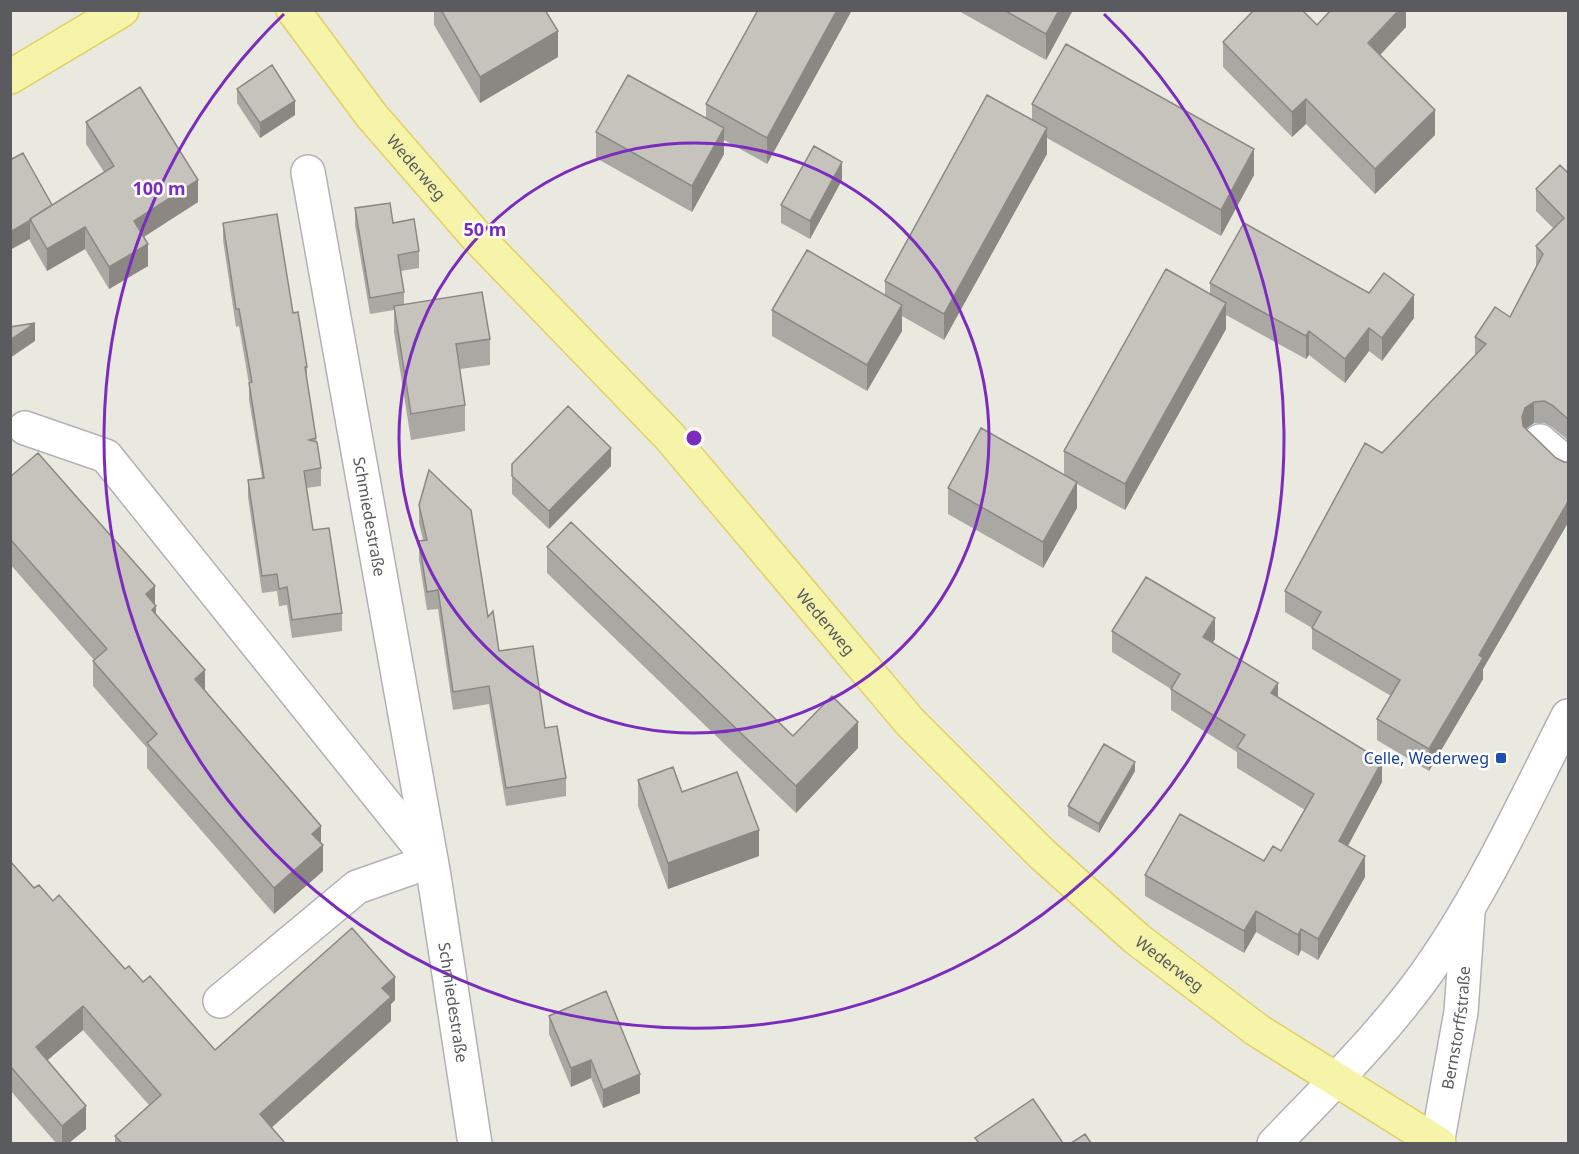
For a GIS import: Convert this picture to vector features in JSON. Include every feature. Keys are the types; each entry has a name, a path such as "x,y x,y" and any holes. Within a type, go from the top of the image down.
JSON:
{"main road":[{"path":"10,77 122,10"},
{"name":"Wederweg","path":"293,10 371,115 456,213 670,437 910,722 1042,854 1137,939 1257,1030 1438,1143"}],"street":[{"name":"Schmiedestraße","path":"308,172 431,861 475,1143"},
{"name":"Schmiedestraße","path":"25,428 106,456 431,861"},
{"path":"1540,441 1569,465"},
{"name":"Bernstorffstraße","path":"1274,1143 1335,1080 1420,982 1468,911 1569,716"},
{"path":"220,1001 357,886 431,861"},
{"name":"Bernstorffstraße","path":"1438,1143 1461,1012 1468,911"}],"building":[{"path":"441,10 545,10 558,31 480,77"},
{"path":"758,10 837,10 767,138 706,104"},
{"path":"1004,10 1059,10 1046,34"},
{"path":"1254,10 1302,10 1317,25 1331,10 1399,10 1368,43 1435,110 1375,169 1306,99 1292,112 1223,42"},
{"path":"1066,44 1254,149 1221,210 1032,104"},
{"path":"272,65 295,101 260,123 237,89"},
{"path":"628,75 724,128 692,186 596,132"},
{"path":"140,87 198,180 134,221 148,244 109,267 85,227 47,249 30,219 114,166 86,122"},
{"path":"987,95 1047,128 944,314 885,281"},
{"path":"814,146 842,162 810,221 781,205"},
{"path":"23,153 52,205 10,232 10,160"},
{"path":"1560,165 1569,174 1569,420 1544,401 1534,402 1525,408 1522,417 1523,426 1556,458 1569,462 1569,500 1479,655 1483,658 1429,749 1377,719 1400,680 1312,628 1321,612 1285,591 1365,443 1382,453 1486,344 1475,337 1495,307 1510,317 1543,254 1536,246 1564,218 1536,189"},
{"path":"390,203 393,223 414,219 419,251 398,255 404,292 370,298 355,208"},
{"path":"277,214 293,313 298,312 307,367 305,367 316,438 309,440 317,442 321,468 304,471 313,530 329,528 342,613 292,620 287,587 279,589 277,574 262,576 248,480 264,478 249,383 252,382 239,309 236,309 223,223"},
{"path":"1244,223 1369,293 1384,273 1414,295 1382,338 1369,328 1345,359 1309,331 1306,336 1210,283"},
{"path":"807,250 902,305 867,365 772,310"},
{"path":"1166,269 1226,303 1125,484 1064,451"},
{"path":"482,292 490,339 456,344 465,405 411,414 394,306"},
{"path":"35,323 10,340 10,327"},
{"path":"568,406 611,448 549,511 512,476 512,464"},
{"path":"981,428 1077,482 1043,542 948,488"},
{"path":"38,453 155,586 146,594 156,606 152,610 205,670 195,679 321,826 312,834 323,845 274,888 147,743 157,734 93,661 107,649 10,539 10,477"},
{"path":"429,470 471,510 488,617 493,611 499,651 533,646 545,728 557,726 566,778 506,788 489,686 453,692 438,590 427,592 419,541 427,540 419,505"},
{"path":"571,522 793,736 832,696 858,722 796,786 547,547"},
{"path":"1146,577 1215,618 1203,637 1278,683 1271,693 1382,761 1339,841 1365,856 1318,939 1301,929 1298,935 1256,911 1244,931 1145,875 1180,814 1264,861 1273,846 1281,851 1314,794 1237,747 1245,735 1171,689 1180,674 1112,631"},
{"path":"1104,744 1135,762 1099,824 1068,806"},
{"path":"673,767 682,792 737,772 759,830 668,863 638,780"},
{"path":"10,861 34,888 39,885 53,901 59,895 125,969 129,966 143,982 150,976 215,1050 352,928 395,977 382,988 391,997 260,1114 285,1143 122,1143 115,1136 161,1095 83,1006 36,1047 86,1106 62,1126 10,1066"},
{"path":"606,991 640,1074 603,1090 591,1060 571,1068 549,1016"},
{"path":"1033,1099 1063,1143 979,1143 975,1138"},
{"path":"1085,1134 1091,1143 1071,1143"}],"place":[{"name":"Celle, Wederweg","path":"1501,758"}]}
